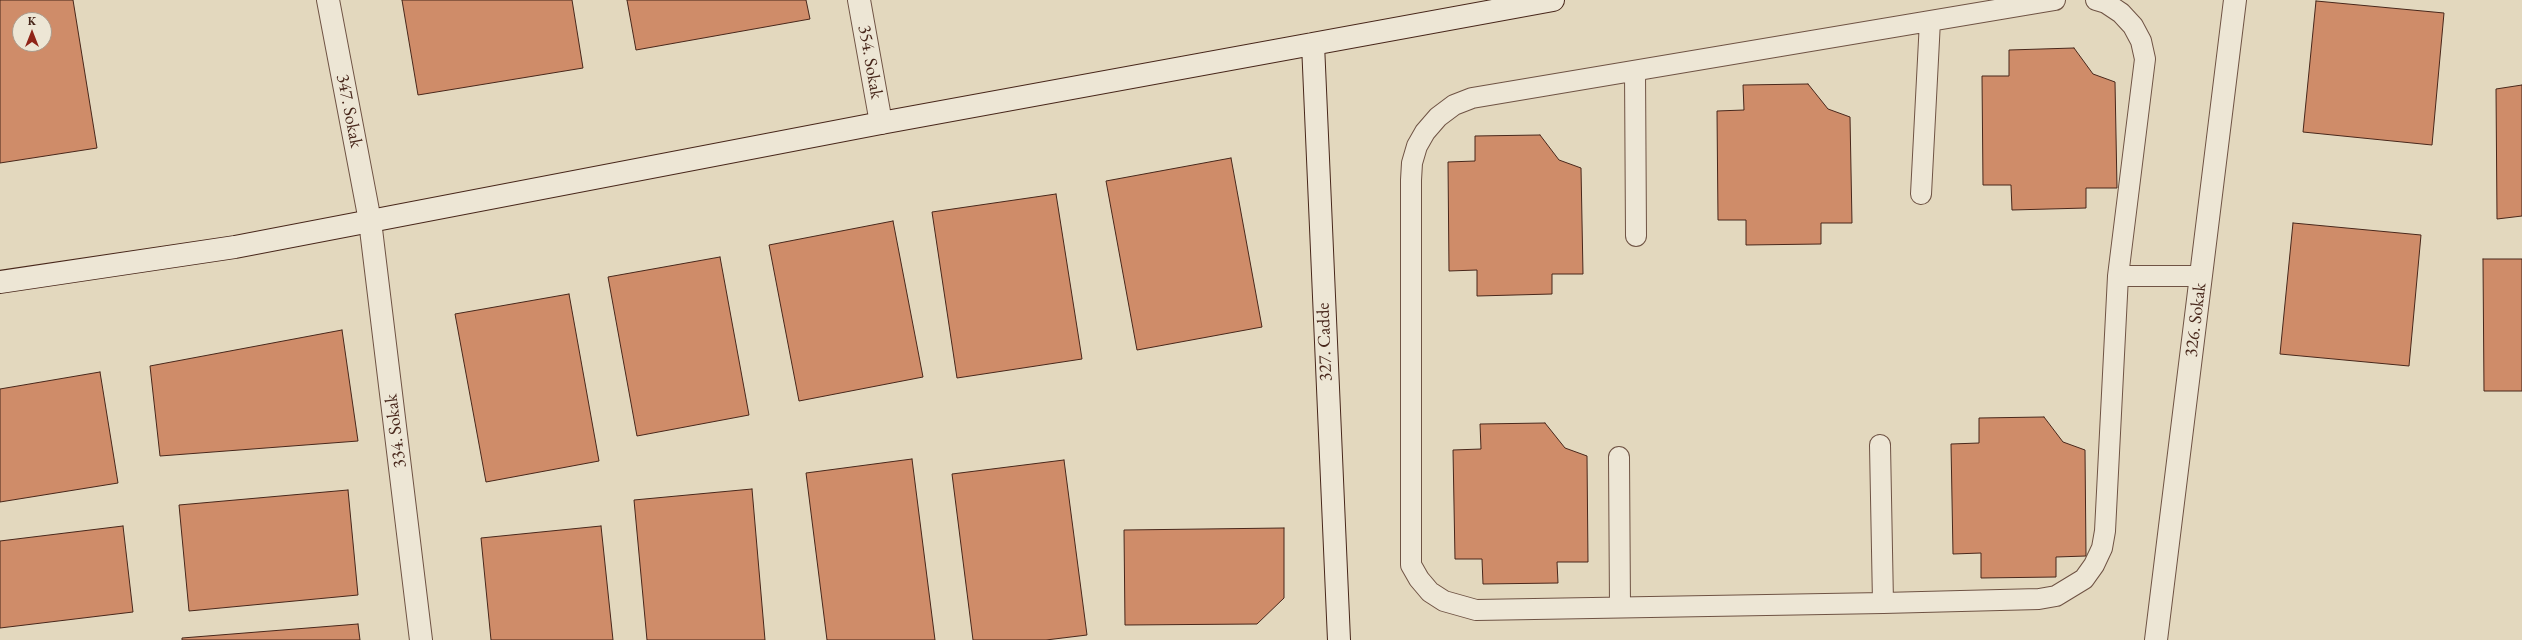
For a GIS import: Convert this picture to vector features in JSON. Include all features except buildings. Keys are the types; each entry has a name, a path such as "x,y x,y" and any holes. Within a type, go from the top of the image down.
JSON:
{"street":[{"name":"347. Sokak","path":"328,0 370,221"},
{"name":"354. Sokak","path":"859,0 881,123"},
{"path":"0,282 235,247 881,123 1553,0"},
{"name":"326. Sokak","path":"2156,640 2236,0"},
{"name":"327. Cadde","path":"1313,44 1339,640"},
{"name":"334. Sokak","path":"370,221 421,640"}],"lane":[{"path":"2055,0 1472,98 1454,105 1438,117 1425,132 1412,163 1411,180 1411,565 1419,579 1430,592 1444,601 1460,607 1476,610 1883,603 2039,599 2056,596 2071,589 2084,579 2102,548 2105,531 2118,276 2145,59 2141,41 2133,26 2121,13 2106,3 2096,0"},
{"path":"1921,194 1930,21"},
{"path":"1635,71 1636,236"},
{"path":"2118,276 2201,276"},
{"path":"1880,444 1883,603"},
{"path":"1619,457 1620,607"}]}
